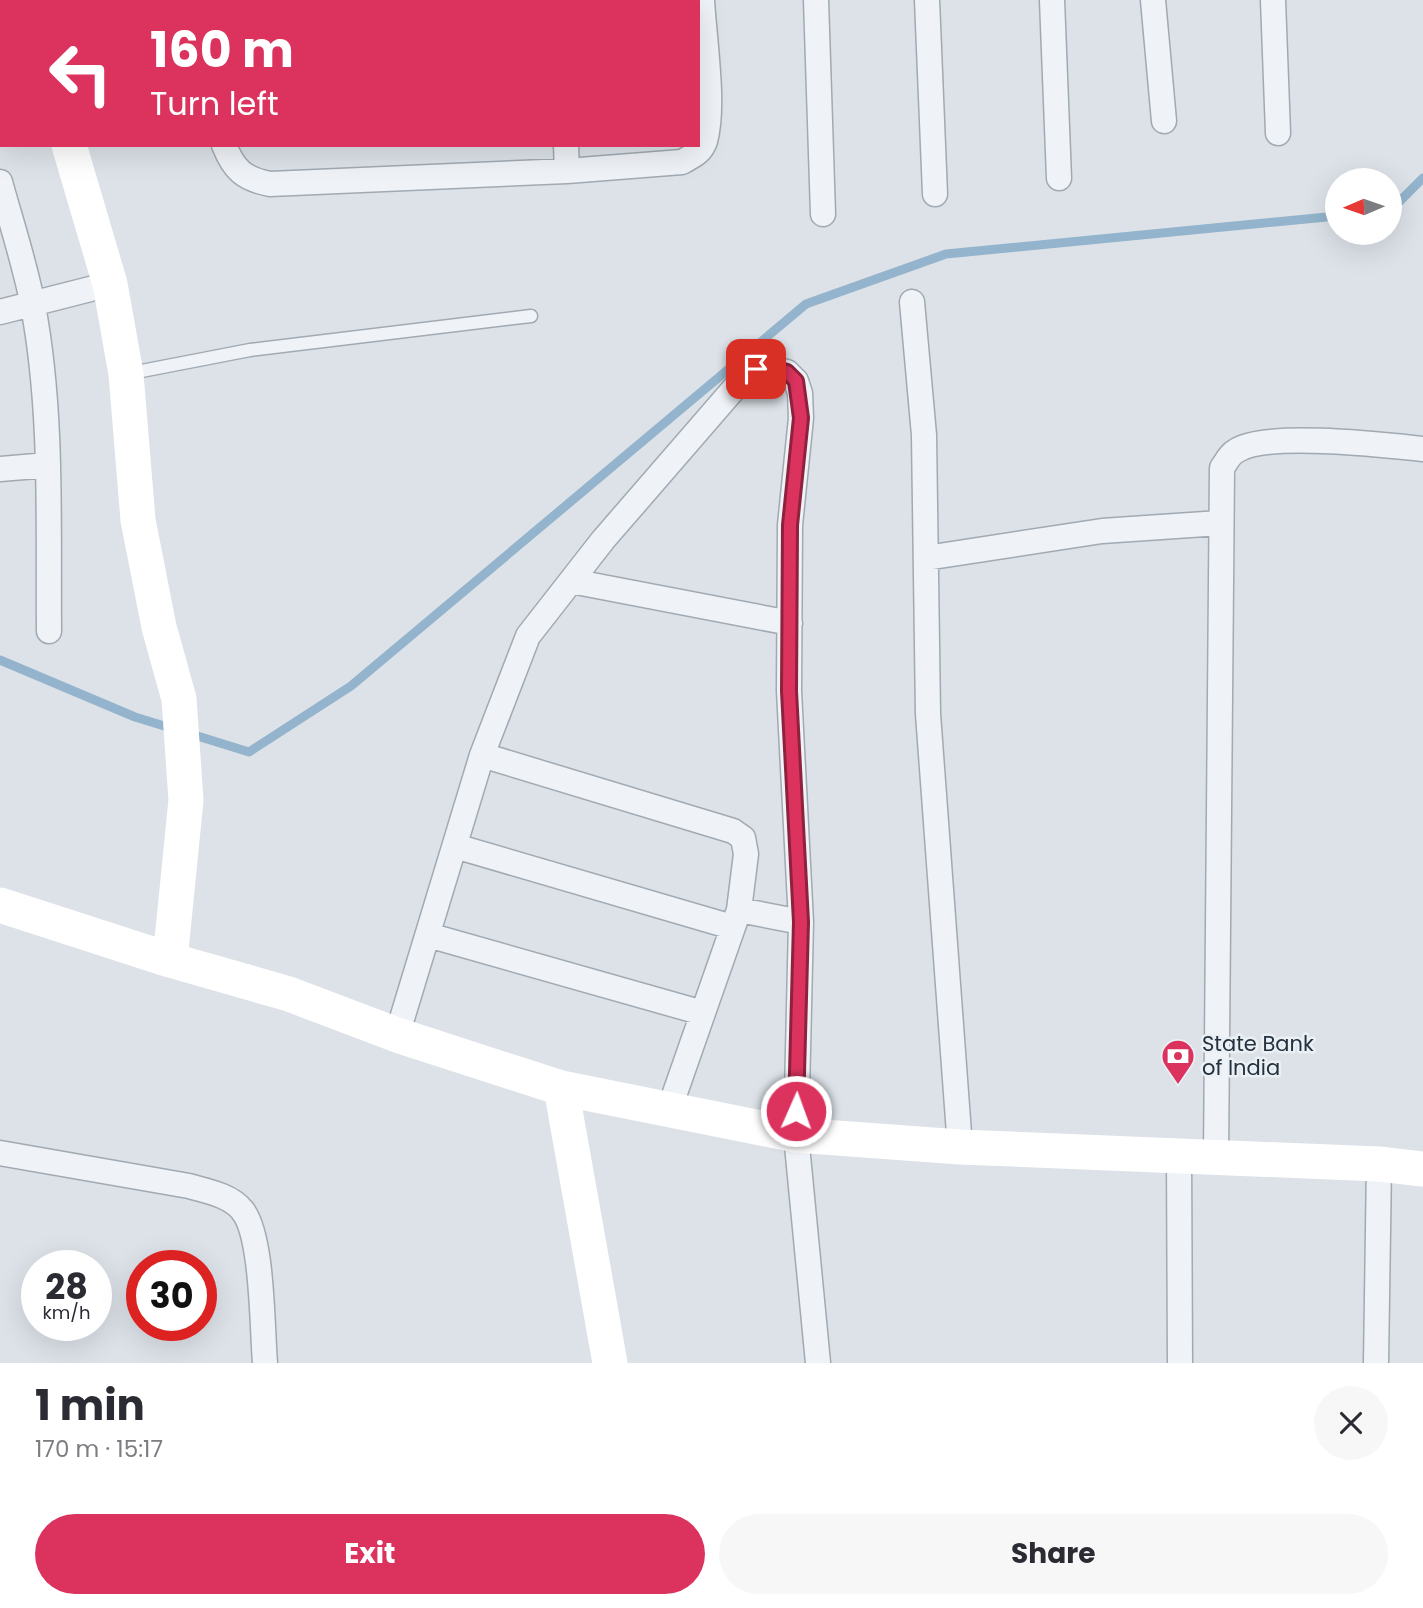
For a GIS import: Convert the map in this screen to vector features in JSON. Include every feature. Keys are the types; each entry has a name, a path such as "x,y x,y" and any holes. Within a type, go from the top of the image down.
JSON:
{"main road":[{"path":"70,147 110,284 126,374 138,520 159,628 178,699 186,800 170,960"},
{"path":"0,905 170,960 289,994 397,1035 561,1088 796,1135 960,1147 1379,1164 1423,1169"},
{"path":"561,1088 610,1363"}],"street":[{"path":"225,147 232,165 249,180 270,184 567,171 682,162 698,154 705,141 708,113 702,0"},
{"path":"816,0 823,214"},
{"path":"927,0 934,194"},
{"path":"1052,0 1059,178"},
{"path":"1153,0 1164,121"},
{"path":"1274,0 1278,132"},
{"path":"566,147 567,171"},
{"path":"0,181 33,305 48,465 49,631"},
{"path":"0,313 110,284"},
{"path":"912,302 924,435 928,714 960,1147"},
{"path":"397,1035 482,755 528,636 571,581 745,376 756,369 768,367 787,372 796,381 800,393 801,418 790,525 789,691 801,922 796,1135 818,1363"},
{"path":"1216,1157 1222,468 1235,451 1254,444 1341,440 1423,449"},
{"path":"0,469 48,465"},
{"path":"926,558 1102,531 1220,523"},
{"path":"571,581 790,623"},
{"path":"482,755 733,831 743,838 746,853 736,919 669,1110"},
{"path":"455,846 736,919 801,922"},
{"path":"428,935 703,1013"},
{"path":"0,1153 189,1186 219,1194 242,1209 254,1235 265,1363"},
{"path":"1179,1155 1180,1363"},
{"path":"1376,1363 1379,1164"}],"lane":[{"path":"126,374 250,350 531,316"}],"waterway":[{"path":"1402,199 1423,178"},
{"path":"191,734 249,752 351,686 806,304 946,254 1325,217"},
{"path":"0,660 135,717 174,729"}],"place":[{"name":"State Bank of India","path":"1178,1086"}],"route":[{"path":"756,369 768,367 787,372 796,381 800,393 801,418 790,525 789,691 801,922 796,1111"}]}
